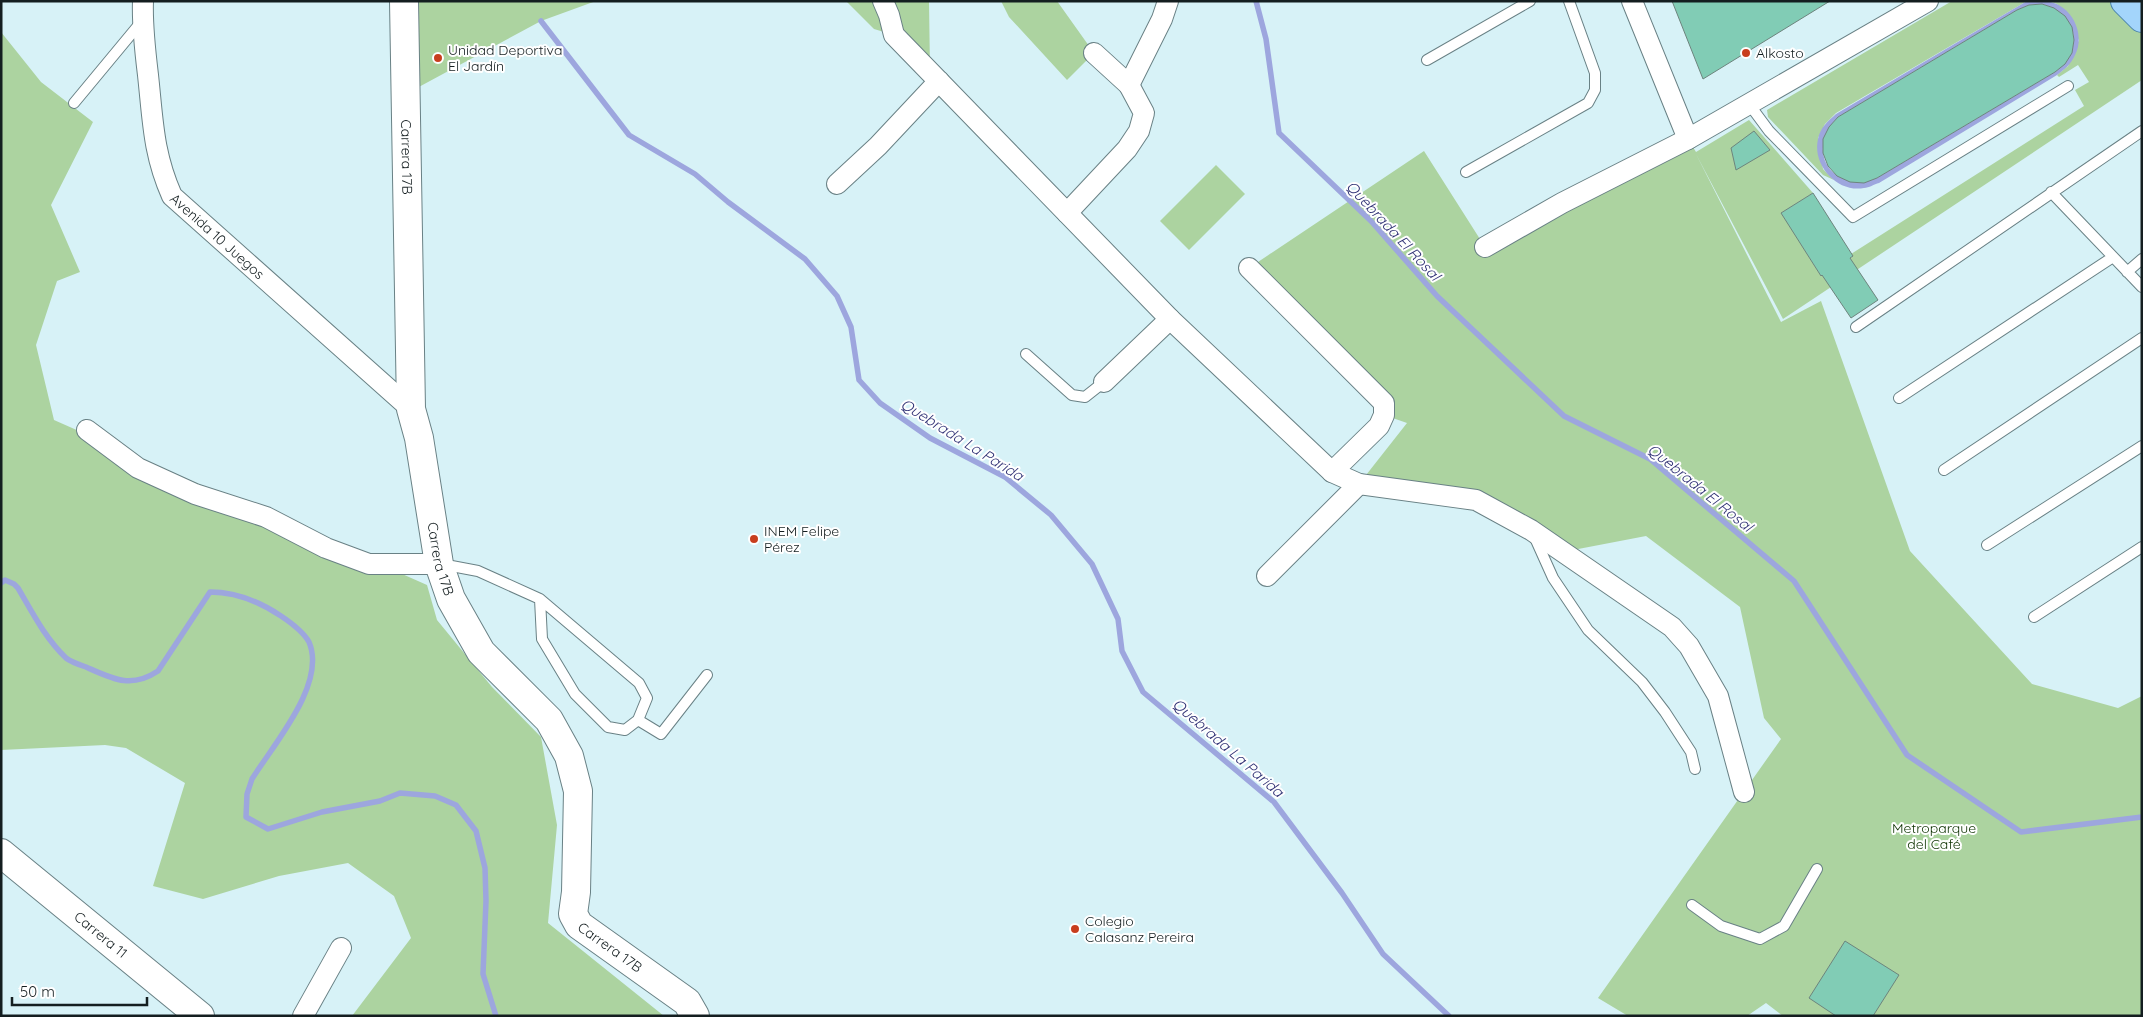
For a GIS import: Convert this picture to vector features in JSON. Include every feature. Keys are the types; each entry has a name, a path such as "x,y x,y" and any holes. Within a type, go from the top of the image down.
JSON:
{"main road":[{"path":"2125,1 2142,18"}],"street":[{"name":"Avenida 10 Juegos","path":"143,1 142,21 154,140 161,170 172,196 411,409"},
{"name":"Carrera 17B","path":"404,1 411,409 419,438 440,564 451,599 481,652 548,720 569,756 578,791 576,892 573,914 579,925 687,1002 695,1016"},
{"path":"883,1 894,35 1170,319 1332,472 1360,484 1476,500 1531,530 1672,627 1689,646 1718,696 1744,792"},
{"path":"1129,85 1162,19 1168,1"},
{"path":"1632,1 1688,139"},
{"path":"1485,247 1562,203 1688,139 1928,1"},
{"path":"1067,213 1127,149 1139,130 1144,113 1129,85 1094,53"},
{"path":"837,184 878,146 940,81"},
{"path":"1248,268 1384,403 1384,415 1379,426 1332,472"},
{"path":"1104,382 1170,319"},
{"path":"86,430 138,468 195,494 266,517 326,548 369,564 440,564"},
{"path":"1267,576 1360,484"},
{"name":"Carrera 11","path":"1,853 200,1016"},
{"path":"303,1016 341,948"}],"lane":[{"path":"1427,60 1530,1"},
{"path":"1466,172 1588,103 1595,90 1595,73 1569,1"},
{"path":"74,103 142,21"},
{"path":"1749,104 1768,131 1853,217 2068,86"},
{"path":"1856,328 2142,131"},
{"path":"2051,192 2142,287"},
{"path":"1899,398 2113,257"},
{"path":"2128,272 2142,259"},
{"path":"1944,470 2142,338"},
{"path":"1026,354 1072,395 1085,397 1104,382"},
{"path":"1987,545 2142,446"},
{"path":"1531,530 1553,578 1588,630 1642,682 1665,712 1691,752 1695,769"},
{"path":"2034,617 2142,547"},
{"path":"440,564 478,572 540,598 639,683 647,698 638,720 624,730 608,727 575,694 542,639 540,598"},
{"path":"638,720 661,734 707,675"},
{"path":"1692,905 1721,926 1760,939 1784,926 1817,869"}],"green space":[{"name":"Unidad Deportiva El Jardín","path":"404,1 596,1 541,21 404,95"},
{"path":"846,1 929,1 930,71 894,35 874,29"},
{"path":"1001,1 1057,1 1094,53 1067,80 1009,17"},
{"path":"1952,1 2027,1 1836,113 1825,124 1818,138 1823,169 1834,180 1823,175 1768,117 1767,110"},
{"name":"Metroparque del Café","path":"2049,1 2115,1 2142,28 2142,80 1783,319 1696,154 1781,322 1821,301 1910,551 2032,684 2118,708 2142,696 2142,1016 1783,1016 1766,1003 1747,1016 1628,1016 1598,998 1781,739 1764,718 1740,607 1646,536 1573,550 1484,505 1359,484 1407,423 1384,415 1249,268 1424,151 1485,247 1688,139 1696,152 1749,120 1813,193 1782,213 1821,276 1852,257 1851,254 2084,106 2075,90 2089,82 2078,65 2059,77 2057,75 2068,66 2079,40 2057,4"},
{"path":"1,32 41,82 93,122 51,205 80,272 57,281 36,345 54,420 427,585 437,620 492,687 541,737 557,825 548,923 664,1016 352,1016 411,938 394,896 348,863 279,876 203,899 153,886 185,783 126,748 105,745 1,750"},
{"path":"1216,165 1245,194 1189,250 1160,221"}],"water":[{"path":"2027,1 2044,1 2061,6 2076,24 2079,40 2078,48 2072,61 2060,73 1870,187 1854,188 1845,186 1836,182 1823,167 1817,149 1818,139 1822,128 1836,114","holes":["2042,4 2054,9 2070,24 2074,43 2065,63 2055,72 1877,178 1861,181 1847,180 1836,175 1828,166 1824,155 1823,143 1828,130 1838,117 2017,10 2029,5"]}],"building":[{"path":"1672,1 1830,1 1703,79"},
{"path":"2042,4 2054,8 2065,16 2072,27 2074,40 2072,53 2065,64 2055,72 1877,178 1864,183 1850,182 1837,176 1828,166 1823,153 1823,139 1829,127 1838,117 2017,10 2029,5"},
{"path":"1754,131 1770,150 1736,170 1731,148"},
{"path":"1813,193 1853,256 1850,258 1878,300 1851,318 1821,276 1781,213"},
{"path":"1845,941 1899,975 1873,1016 1836,1016 1809,998"}],"waterway":[{"name":"Quebrada El Rosal","path":"1256,1 1266,39 1279,133 1371,221 1437,296 1564,416 1650,459 1794,581 1907,755 2021,832 2142,817"},
{"name":"Quebrada La Parida","path":"541,21 629,135 695,174 728,202 805,259 837,296 851,327 859,380 880,403 930,438 1005,477 1051,515 1092,564 1118,619 1122,651 1143,692 1274,802 1342,893 1383,954 1449,1016"},
{"path":"1,583 5,580 18,588 45,633 66,658 105,675 122,680 139,680 158,671 210,592 229,594 256,602 281,616 296,628 309,642 313,659 311,676 295,714 252,779 247,794 246,817 268,829 322,812 380,801 400,793 435,796 456,805 476,831 485,868 486,901 483,974 496,1016"}],"place":[{"name":"Alkosto","path":"1746,53"},
{"name":"Unidad Deportiva El Jardín","path":"438,58"},
{"name":"INEM Felipe Pérez","path":"754,539"},
{"name":"Colegio Calasanz Pereira","path":"1075,929"}]}
